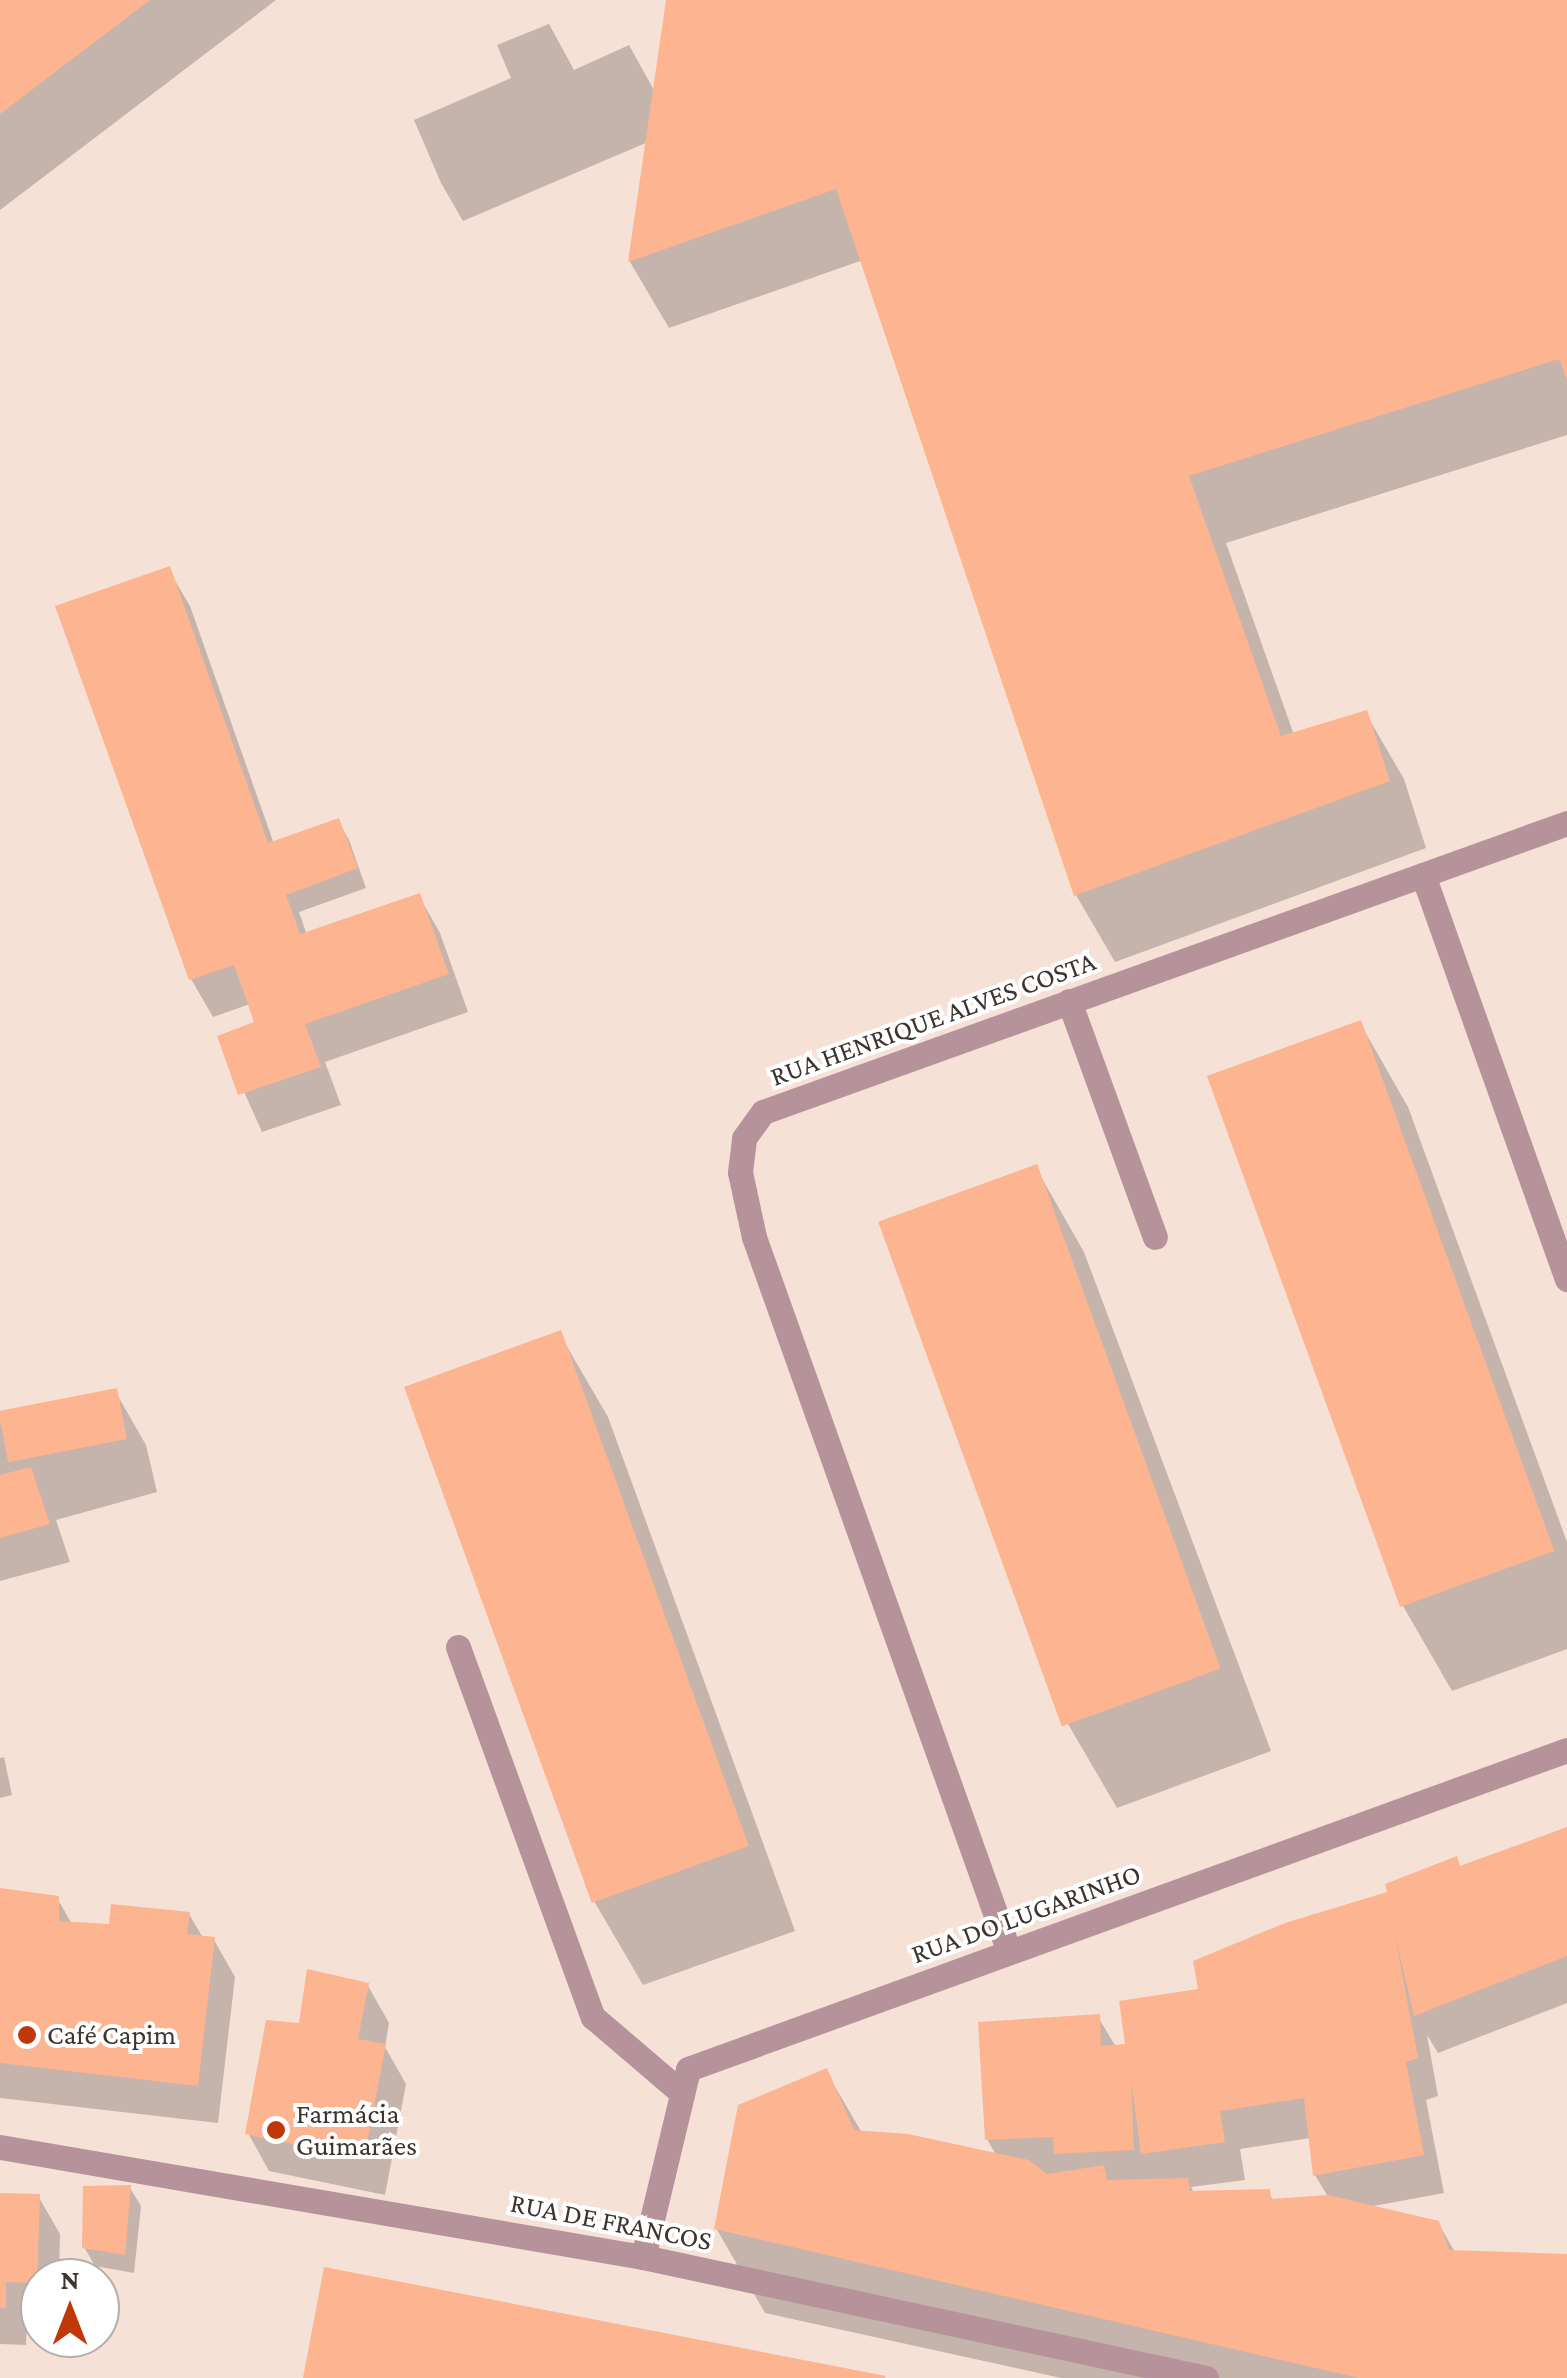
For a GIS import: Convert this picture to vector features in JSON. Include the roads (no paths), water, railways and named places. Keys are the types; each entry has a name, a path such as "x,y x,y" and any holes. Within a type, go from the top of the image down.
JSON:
{"street":[{"name":"RUA HENRIQUE ALVES COSTA","path":"1009,1952 754,1237 740,1172 744,1138 763,1112 1567,824"},
{"path":"1423,875 1567,1278"},
{"path":"1069,1001 1155,1237"},
{"path":"458,1647 593,2017 682,2093"},
{"name":"RUA DO LUGARINHO","path":"642,2258 688,2069 1567,1750"},
{"name":"RUA DE FRANCOS","path":"0,2147 642,2258 1206,2378"},
{"path":"1072,2352 1083,2378"}],"place":[{"name":"Café Capim","path":"27,2035"},
{"name":"Farmácia Guimarães","path":"276,2130"}]}
